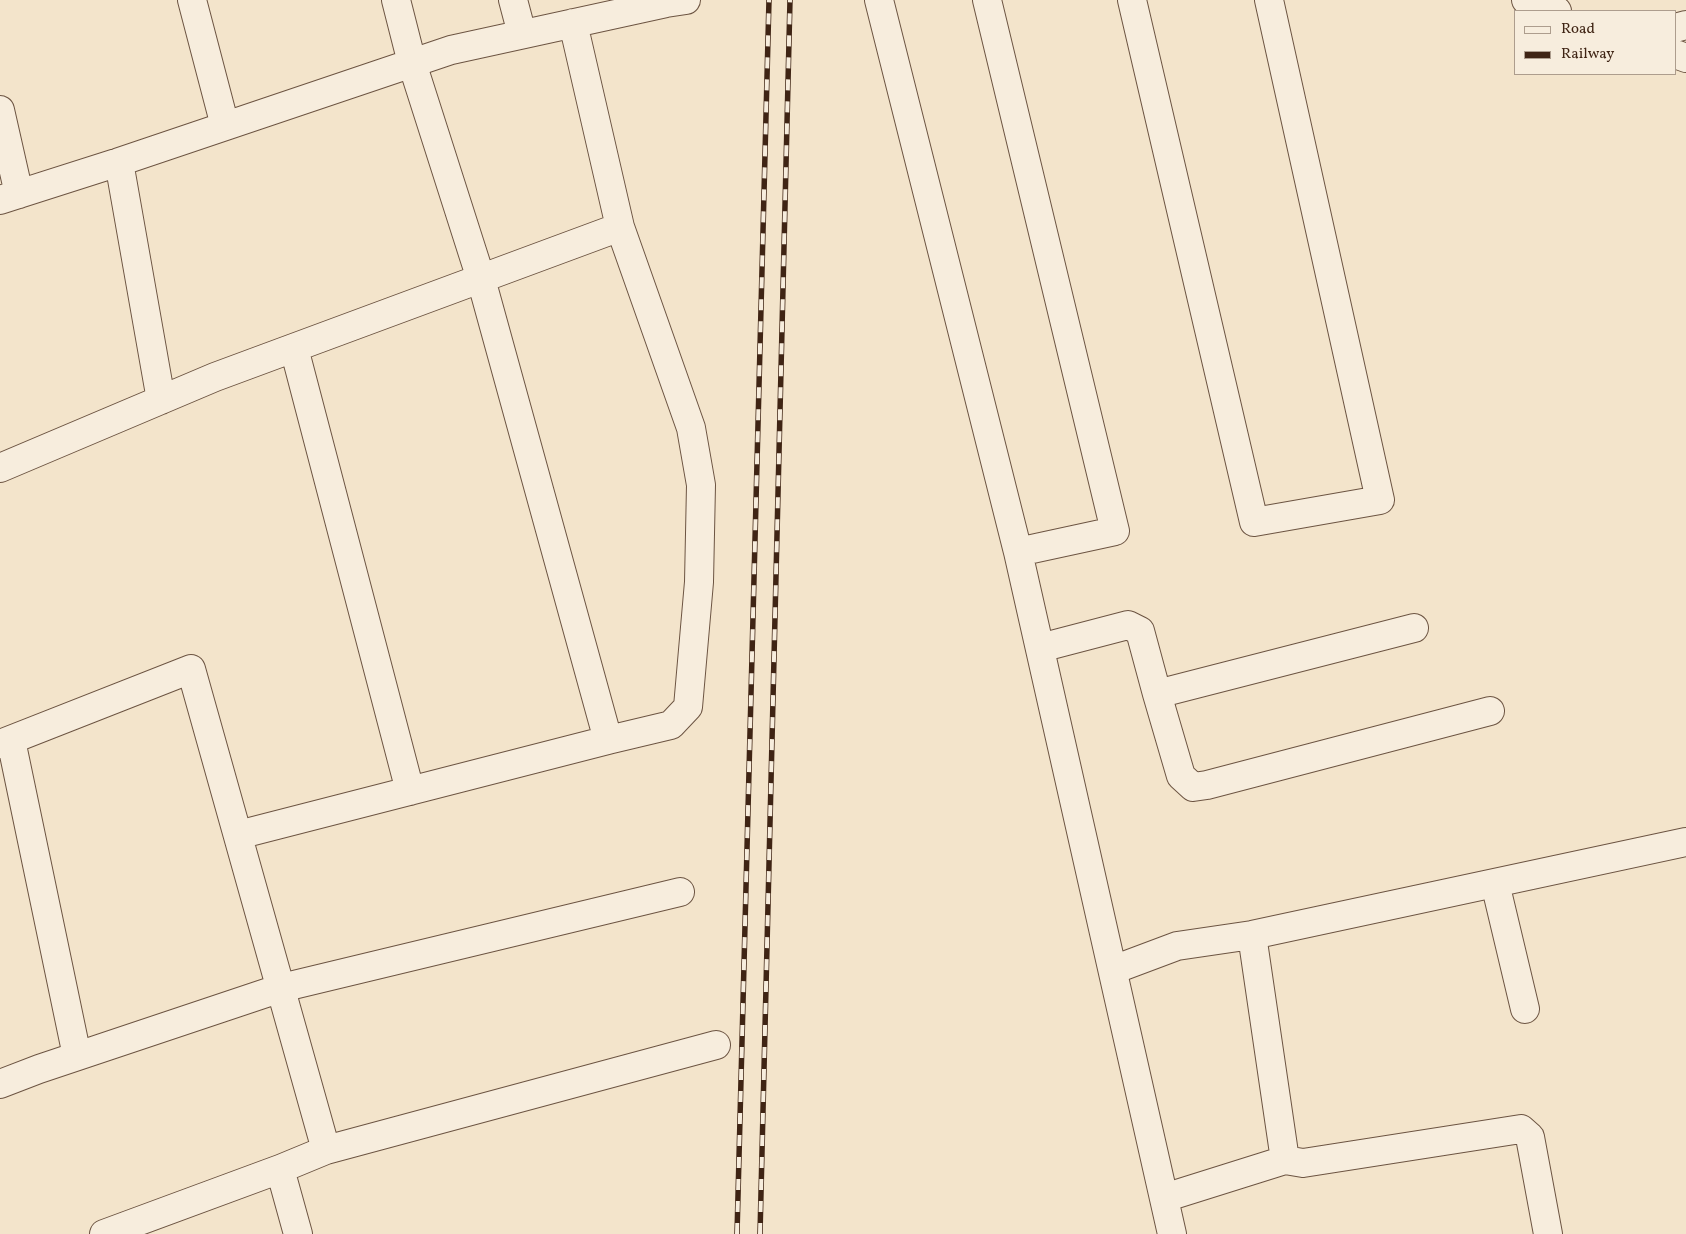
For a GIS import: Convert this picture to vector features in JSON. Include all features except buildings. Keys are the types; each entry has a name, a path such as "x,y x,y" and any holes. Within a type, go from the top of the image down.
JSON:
{"street":[{"path":"192,0 226,126"},
{"path":"396,0 412,63 481,279 608,740"},
{"path":"513,0 522,34"},
{"path":"879,0 1018,552 1172,1234"},
{"path":"987,0 1115,531 1018,552"},
{"path":"1132,0 1254,522 1380,500 1269,0"},
{"path":"1526,0 1554,10"},
{"path":"0,110 10,197 451,50 673,1"},
{"path":"238,835 671,725 688,707 699,573 701,485 690,428 620,227 573,23"},
{"path":"119,162 161,400"},
{"path":"0,468 215,377 620,227"},
{"path":"294,348 410,791"},
{"path":"1040,648 1128,625 1140,631 1181,776 1193,787 1207,785 1490,711"},
{"path":"1157,694 1414,628"},
{"path":"77,1056 6,742 191,669 326,1150"},
{"path":"1113,970 1177,946 1252,935 1686,842"},
{"path":"1495,882 1525,1009"},
{"path":"0,1084 77,1056 281,988 680,892"},
{"path":"1252,935 1285,1160"},
{"path":"104,1234 326,1150 716,1045"},
{"path":"1164,1198 1285,1160 1303,1163 1521,1129 1530,1137 1548,1234"},
{"path":"280,1169 298,1234"}],"railway":[{"path":"737,1234 769,0"},
{"path":"760,1234 790,0"}]}
